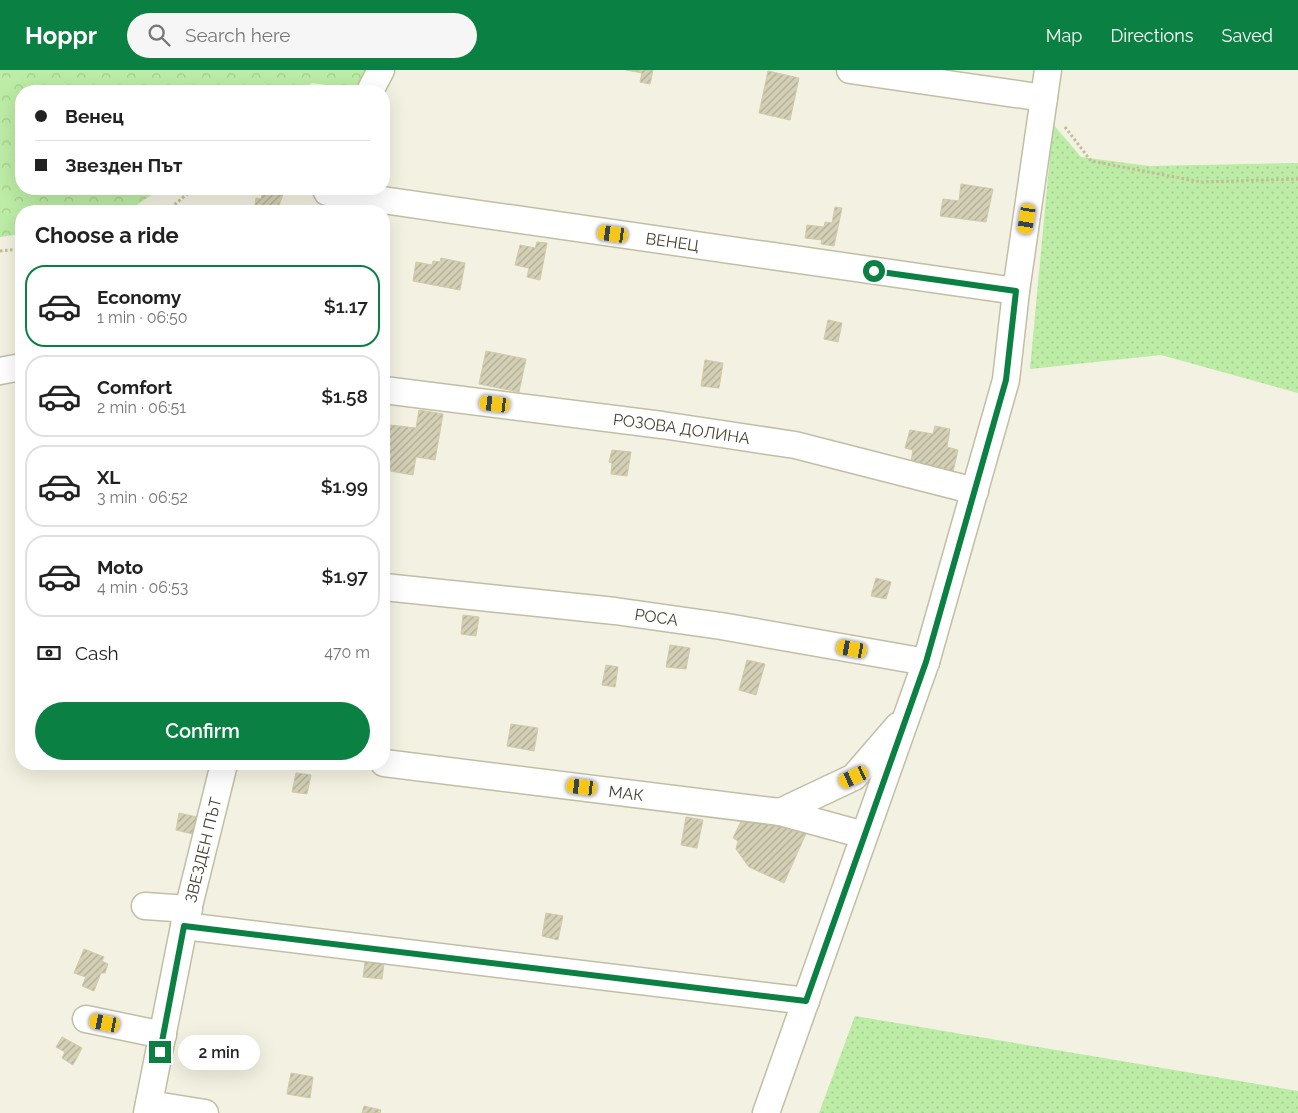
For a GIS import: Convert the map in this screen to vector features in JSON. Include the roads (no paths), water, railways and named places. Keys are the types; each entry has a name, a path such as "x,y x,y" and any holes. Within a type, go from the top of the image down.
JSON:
{"street":[{"path":"373,85 381,70"},
{"path":"850,70 1044,98"},
{"path":"766,1113 864,835 909,714 926,662 1006,380 1016,291 1048,70"},
{"name":"ВЕНЕЦ","path":"327,197 386,205"},
{"name":"ВЕНЕЦ","path":"390,206 1016,291"},
{"path":"0,371 15,368"},
{"name":"РОЗОВА ДОЛИНА","path":"390,391 662,425 795,445 975,491"},
{"name":"РОСА","path":"390,587 615,611 721,626 926,662"},
{"path":"780,812 854,777 909,714"},
{"name":"МАК","path":"390,764 780,812 864,835"},
{"name":"ЗВЕЗДЕН ПЪТ","path":"148,1109 187,918 223,770"},
{"path":"145,906 187,918 806,1001"},
{"path":"86,1019 163,1035"},
{"path":"148,1109 205,1113"}]}
